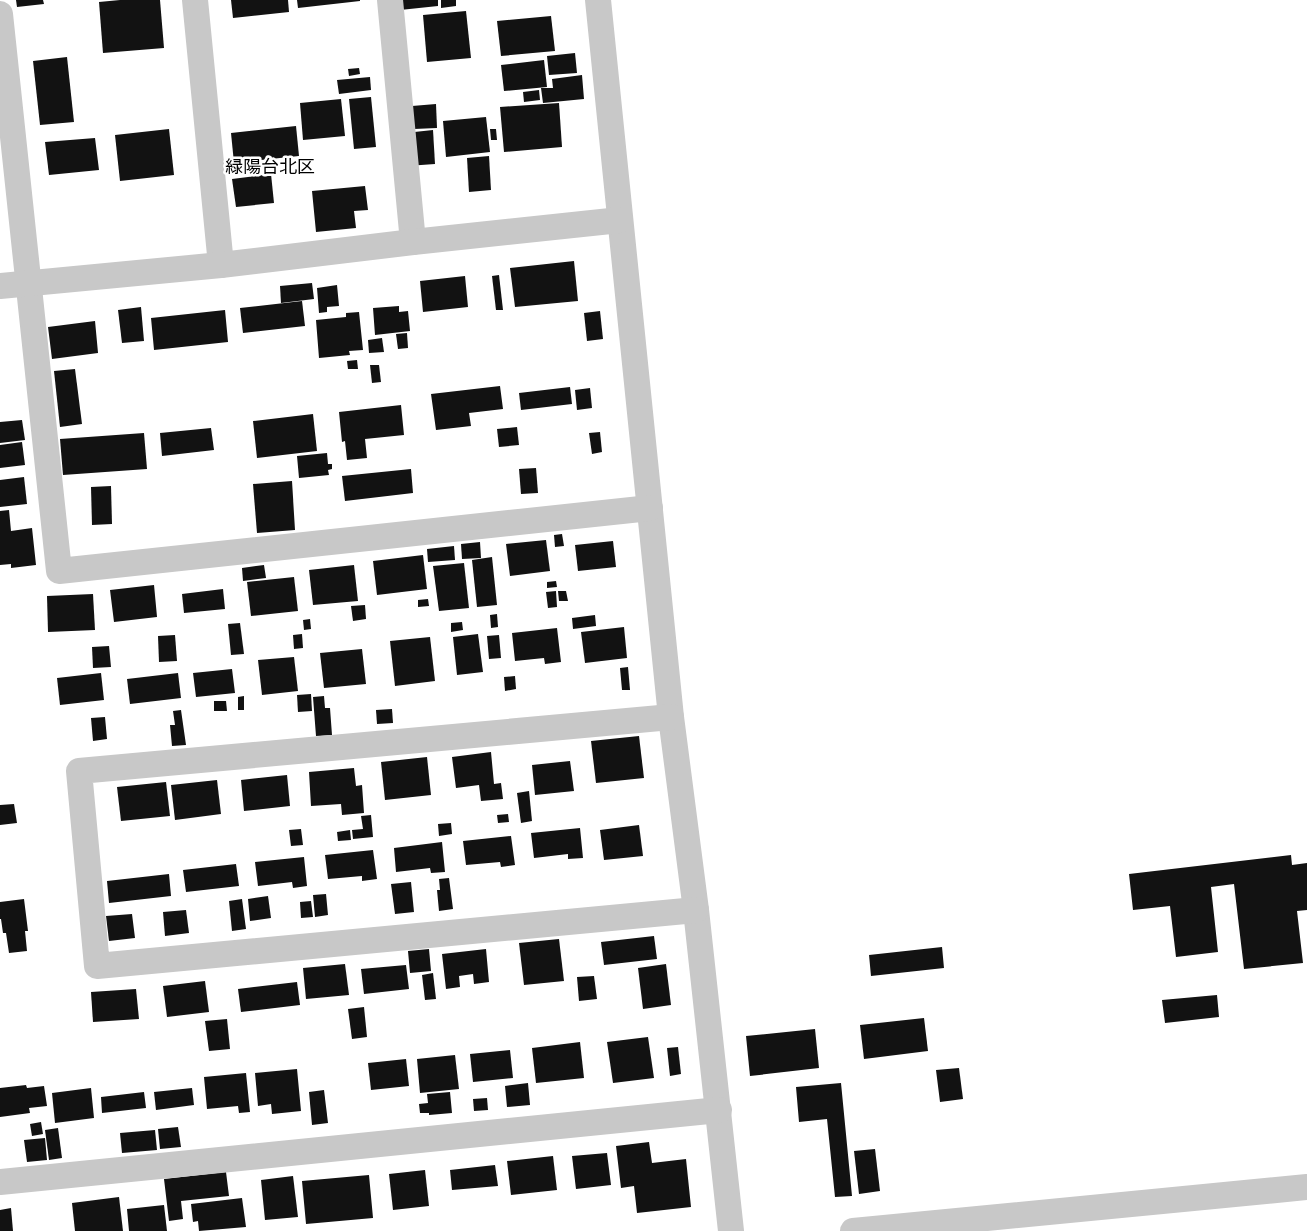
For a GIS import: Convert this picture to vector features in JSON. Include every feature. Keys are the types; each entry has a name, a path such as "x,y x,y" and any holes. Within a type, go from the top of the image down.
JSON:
{"street":[{"path":"195,0 221,264"},
{"path":"390,0 413,242"},
{"path":"598,0 670,717 696,910 732,1231"},
{"path":"0,14 59,571 650,508"},
{"path":"0,286 221,264 620,220"},
{"path":"670,717 79,771 97,966 696,910"},
{"path":"0,1182 719,1110"},
{"path":"853,1231 1307,1187"}],"building":[{"path":"16,0 43,0 44,4 17,7"},
{"path":"160,0 164,48 103,53 99,2"},
{"path":"231,0 288,0 289,12 233,18"},
{"path":"297,0 360,0 360,1 298,8"},
{"path":"399,0 438,0 438,6 400,10"},
{"path":"441,0 456,0 456,6 441,8"},
{"path":"466,11 471,58 427,62 423,15"},
{"path":"551,16 555,51 501,56 497,21"},
{"path":"575,53 577,73 549,75 547,56"},
{"path":"67,57 74,122 40,125 33,61"},
{"path":"544,60 547,87 504,91 501,65"},
{"path":"359,68 360,74 349,76 348,69"},
{"path":"582,75 584,99 543,103 541,88 553,88 552,79"},
{"path":"370,77 371,90 339,94 337,80"},
{"path":"539,90 540,100 524,102 523,92"},
{"path":"371,97 376,147 354,149 349,99"},
{"path":"341,99 345,136 303,140 300,103"},
{"path":"559,103 562,147 504,152 500,107"},
{"path":"436,104 437,128 414,129 412,106"},
{"path":"486,117 490,152 446,157 443,121"},
{"path":"296,126 299,156 234,163 231,133"},
{"path":"169,129 174,175 120,181 115,135"},
{"path":"490,129 496,129 497,140 491,140"},
{"path":"433,130 435,164 407,166 405,133"},
{"path":"95,138 99,170 49,175 45,142"},
{"path":"489,156 491,190 469,192 467,158"},
{"path":"271,174 274,203 236,207 232,179"},
{"path":"365,186 368,210 354,211 356,228 316,232 312,191"},
{"path":"574,261 578,301 515,307 510,268"},
{"path":"499,275 503,310 496,310 492,276"},
{"path":"465,276 468,307 423,312 420,281"},
{"path":"312,283 314,299 281,303 280,286"},
{"path":"337,285 339,306 327,307 327,312 319,313 317,288"},
{"path":"302,301 305,326 243,333 240,308"},
{"path":"399,306 399,312 408,311 410,331 375,335 373,308"},
{"path":"141,307 144,341 122,343 118,310"},
{"path":"225,310 228,342 154,350 151,318"},
{"path":"600,311 603,339 587,341 584,313"},
{"path":"359,312 363,350 349,351 350,355 319,358 316,320 346,317 346,313"},
{"path":"95,321 98,353 52,359 48,327"},
{"path":"407,333 408,348 398,349 396,334"},
{"path":"382,338 384,352 369,353 368,340"},
{"path":"357,360 358,369 348,369 347,361"},
{"path":"370,365 379,365 381,382 372,383"},
{"path":"75,369 82,424 60,427 54,371"},
{"path":"500,386 503,409 469,413 471,426 436,430 431,394"},
{"path":"570,387 572,404 521,410 519,393"},
{"path":"590,388 592,408 577,410 575,390"},
{"path":"401,405 404,435 365,439 367,458 347,460 345,441 342,442 339,412"},
{"path":"313,414 317,451 257,458 253,421"},
{"path":"22,420 25,440 0,443 0,422"},
{"path":"517,427 519,445 499,447 497,429"},
{"path":"211,428 214,450 162,456 160,433"},
{"path":"600,432 602,452 592,454 589,433"},
{"path":"144,433 147,469 63,475 60,439"},
{"path":"22,442 25,465 0,468 0,445"},
{"path":"327,453 328,464 332,464 332,469 328,470 329,475 299,478 297,456"},
{"path":"536,468 538,493 521,494 519,469"},
{"path":"411,469 413,493 345,501 342,476"},
{"path":"24,477 27,504 0,507 0,480"},
{"path":"292,481 295,530 257,533 253,484"},
{"path":"111,486 112,524 92,525 91,487"},
{"path":"9,510 11,531 32,528 36,565 11,568 11,564 0,565 0,511"},
{"path":"562,534 564,546 555,547 554,535"},
{"path":"546,540 550,571 510,576 506,544"},
{"path":"613,541 616,567 578,571 575,545"},
{"path":"480,542 481,558 462,559 461,544"},
{"path":"454,546 455,560 428,562 427,549"},
{"path":"423,555 427,589 377,595 373,561"},
{"path":"492,557 497,605 477,607 472,560"},
{"path":"464,563 469,608 439,611 433,566"},
{"path":"264,565 266,578 243,581 242,568"},
{"path":"354,565 358,601 313,605 309,570"},
{"path":"294,577 298,611 251,616 247,582"},
{"path":"556,581 557,587 547,588 547,582"},
{"path":"154,585 157,617 114,622 110,590"},
{"path":"223,589 225,609 184,613 182,594"},
{"path":"556,591 557,607 548,608 546,592"},
{"path":"558,591 566,591 568,601 559,601"},
{"path":"93,594 95,630 48,632 47,596"},
{"path":"428,599 429,606 418,607 418,600"},
{"path":"365,605 366,619 353,621 351,606"},
{"path":"497,614 498,627 491,628 490,615"},
{"path":"595,615 596,626 573,629 572,618"},
{"path":"310,619 311,629 304,630 303,620"},
{"path":"462,622 463,630 451,632 451,623"},
{"path":"240,623 244,654 231,655 228,624"},
{"path":"624,627 627,658 585,663 581,632"},
{"path":"557,628 561,662 545,664 544,658 515,661 512,633"},
{"path":"302,634 303,648 294,649 293,635"},
{"path":"478,634 483,672 457,675 453,637"},
{"path":"175,635 177,661 159,662 158,636"},
{"path":"499,635 501,658 489,659 487,636"},
{"path":"430,637 435,681 395,686 390,641"},
{"path":"109,646 111,667 93,668 92,647"},
{"path":"362,649 366,684 324,688 320,653"},
{"path":"294,657 298,691 262,695 258,660"},
{"path":"628,667 630,690 622,690 620,668"},
{"path":"232,669 235,693 196,697 193,673"},
{"path":"101,673 104,700 60,705 57,678"},
{"path":"178,673 181,698 130,704 127,679"},
{"path":"515,676 516,689 505,691 504,677"},
{"path":"311,694 312,711 298,712 297,695"},
{"path":"244,696 244,710 238,710 238,697"},
{"path":"324,696 325,708 330,708 332,735 316,736 313,697"},
{"path":"214,701 226,701 227,711 214,711"},
{"path":"392,709 393,723 377,724 376,710"},
{"path":"181,710 186,745 172,746 170,725 175,725 173,711"},
{"path":"105,717 107,739 93,741 91,718"},
{"path":"639,736 644,778 596,783 591,741"},
{"path":"491,752 494,784 501,783 503,799 481,801 479,785 456,788 452,757"},
{"path":"427,757 431,795 385,800 381,762"},
{"path":"570,761 574,791 535,795 532,765"},
{"path":"354,768 356,786 362,785 364,813 342,815 341,804 311,806 309,772"},
{"path":"287,775 290,806 244,811 241,780"},
{"path":"217,780 221,814 175,820 171,785"},
{"path":"166,782 170,816 121,821 117,787"},
{"path":"529,791 532,821 521,823 517,793"},
{"path":"14,804 17,823 0,825 0,805"},
{"path":"508,814 509,822 498,823 497,815"},
{"path":"371,815 373,837 353,839 352,830 363,829 361,816"},
{"path":"451,823 452,834 439,836 438,824"},
{"path":"639,825 643,856 604,860 600,830"},
{"path":"580,828 583,858 568,859 568,854 534,858 531,833"},
{"path":"301,829 303,845 291,846 289,830"},
{"path":"350,830 351,840 338,841 337,832"},
{"path":"511,836 515,865 501,867 500,862 466,865 463,841"},
{"path":"442,842 445,872 431,873 430,868 396,872 394,848"},
{"path":"373,850 377,879 362,881 362,876 328,879 325,855"},
{"path":"1291,855 1292,865 1307,863 1307,910 1297,911 1303,963 1244,969 1234,884 1211,887 1218,952 1176,957 1170,906 1133,910 1129,874"},
{"path":"304,857 307,886 293,888 292,882 258,886 255,862"},
{"path":"236,864 239,886 186,892 183,870"},
{"path":"169,874 171,896 109,903 107,881"},
{"path":"449,878 453,909 439,911 437,890 440,890 439,879"},
{"path":"411,882 414,912 395,914 391,884"},
{"path":"326,894 328,915 315,917 313,895"},
{"path":"268,896 271,918 250,921 248,899"},
{"path":"24,899 28,931 25,931 27,951 9,953 6,933 3,933 0,919 0,902"},
{"path":"242,899 246,929 232,931 229,901"},
{"path":"311,901 313,917 301,918 300,902"},
{"path":"186,910 189,933 165,936 163,912"},
{"path":"132,914 135,938 109,941 106,916"},
{"path":"654,936 657,959 604,965 601,942"},
{"path":"559,939 564,981 524,985 519,943"},
{"path":"942,947 944,968 871,976 869,955"},
{"path":"429,949 431,971 410,973 408,951"},
{"path":"486,949 489,982 474,984 473,974 459,976 460,987 446,989 442,954"},
{"path":"345,964 349,995 306,999 303,968"},
{"path":"666,964 671,1005 643,1009 638,968"},
{"path":"406,965 409,989 364,994 361,969"},
{"path":"433,973 436,999 425,1000 422,975"},
{"path":"594,976 597,999 579,1001 577,977"},
{"path":"205,981 209,1012 167,1017 163,986"},
{"path":"297,982 300,1005 241,1012 238,989"},
{"path":"136,989 139,1019 93,1022 91,992"},
{"path":"1217,995 1219,1017 1165,1023 1162,1000"},
{"path":"364,1007 367,1037 352,1039 348,1009"},
{"path":"924,1018 928,1051 864,1059 860,1025"},
{"path":"227,1019 230,1049 209,1051 205,1021"},
{"path":"815,1029 819,1068 750,1076 746,1036"},
{"path":"648,1037 654,1078 613,1083 607,1042"},
{"path":"580,1042 584,1078 536,1083 532,1048"},
{"path":"678,1047 681,1074 670,1076 667,1048"},
{"path":"510,1050 513,1078 473,1082 470,1054"},
{"path":"455,1055 459,1089 420,1093 417,1059"},
{"path":"406,1059 409,1086 371,1090 368,1063"},
{"path":"959,1068 963,1099 940,1102 936,1070"},
{"path":"297,1069 301,1111 272,1114 271,1104 258,1106 255,1073"},
{"path":"246,1073 250,1112 239,1113 238,1106 207,1109 204,1077"},
{"path":"528,1083 530,1105 507,1107 505,1086"},
{"path":"841,1083 852,1196 835,1197 827,1119 799,1122 796,1087"},
{"path":"26,1085 27,1088 44,1086 47,1106 29,1108 30,1113 0,1117 0,1088"},
{"path":"91,1088 94,1118 55,1123 52,1093"},
{"path":"192,1088 194,1105 156,1110 154,1092"},
{"path":"324,1090 328,1123 312,1125 309,1092"},
{"path":"144,1092 146,1108 102,1113 101,1097"},
{"path":"450,1092 452,1113 429,1115 429,1113 420,1113 419,1104 428,1103 427,1094"},
{"path":"487,1098 488,1110 474,1111 473,1099"},
{"path":"41,1122 43,1134 32,1136 30,1124"},
{"path":"178,1127 181,1147 160,1149 158,1129"},
{"path":"58,1128 62,1158 49,1160 45,1130"},
{"path":"155,1130 157,1150 122,1153 120,1133"},
{"path":"45,1138 47,1160 27,1162 24,1140"},
{"path":"649,1142 652,1163 686,1159 691,1207 637,1213 634,1186 621,1188 616,1146"},
{"path":"875,1149 880,1191 859,1194 854,1151"},
{"path":"607,1153 611,1185 576,1189 572,1156"},
{"path":"553,1156 557,1190 511,1195 507,1161"},
{"path":"495,1165 498,1186 452,1190 450,1170"},
{"path":"425,1170 429,1206 393,1210 389,1174"},
{"path":"226,1172 229,1196 181,1201 183,1219 169,1221 164,1179"},
{"path":"369,1175 373,1218 306,1224 302,1181"},
{"path":"293,1176 298,1217 265,1220 261,1180"},
{"path":"119,1197 123,1231 75,1231 72,1203"},
{"path":"242,1198 246,1227 199,1231 198,1221 193,1222 191,1204"},
{"path":"164,1205 167,1231 129,1231 127,1209"},
{"path":"11,1208 13,1231 0,1231 0,1210"}],"district":[{"name":"緑陽台北区","path":"270,167"}]}
